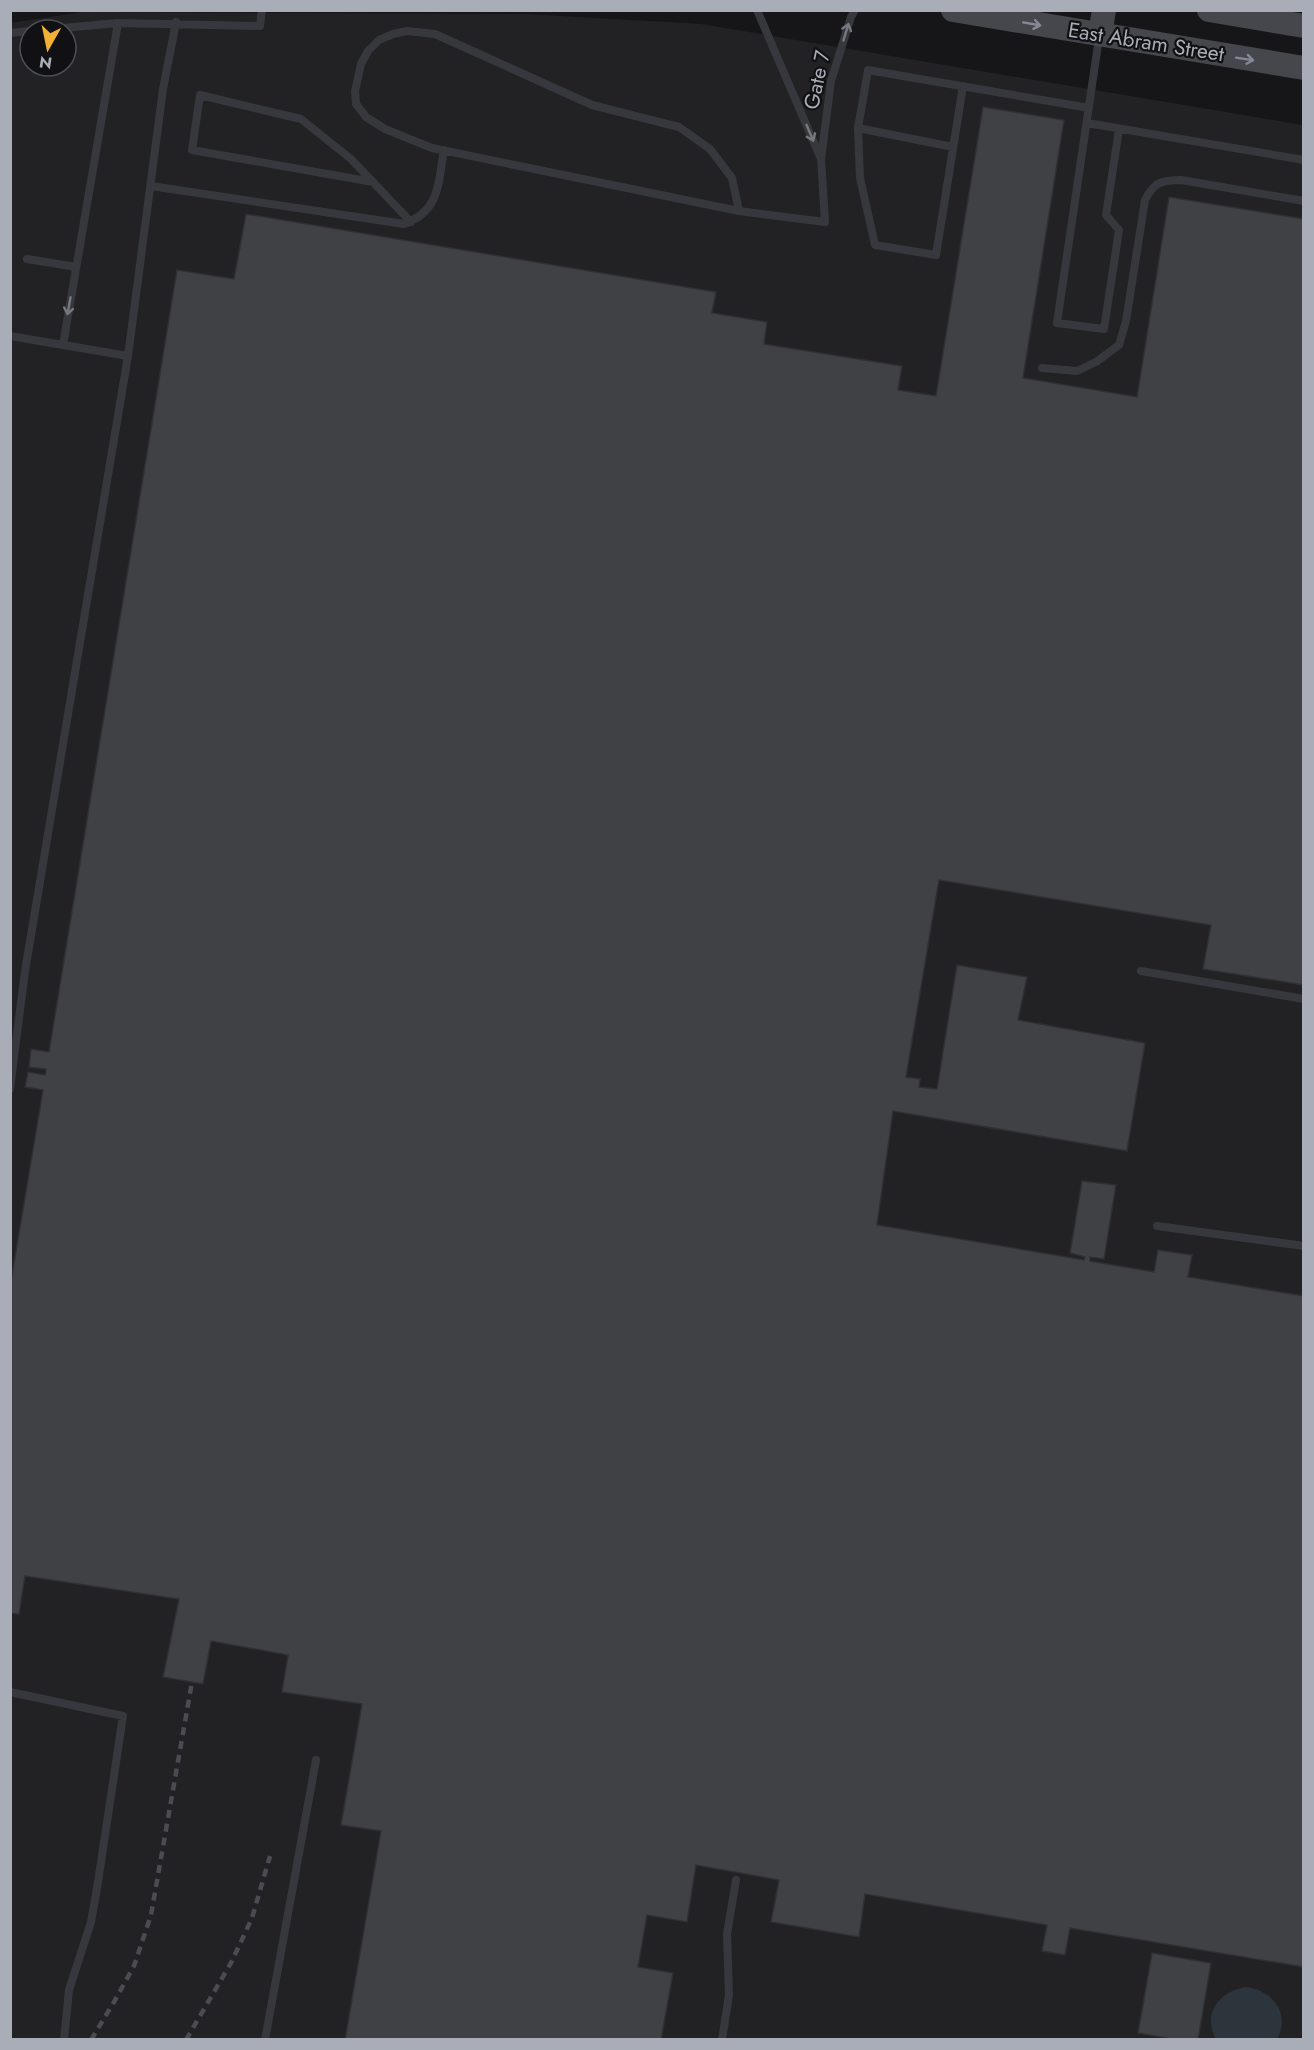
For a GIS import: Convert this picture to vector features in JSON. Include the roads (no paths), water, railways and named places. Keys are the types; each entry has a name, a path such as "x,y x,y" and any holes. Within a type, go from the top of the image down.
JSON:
{"main road":[{"name":"East Abram Street","path":"953,10 1304,68"},
{"path":"1100,35 1104,10"},
{"name":"East Abram Street","path":"1209,10 1304,26"}],"lane":[{"path":"78,26 118,22 260,26 262,10"},
{"path":"739,210 732,178 710,148 679,127 592,105 435,34 407,31 380,40 368,51 361,64 355,91 356,104 366,117 408,140 444,150 739,210 825,222 821,159 757,10"},
{"name":"Gate 7","path":"821,159 831,81 855,10"},
{"path":"63,345 118,22"},
{"path":"10,1089 25,971 128,356 163,89 176,22"},
{"path":"1100,35 1057,323 1104,329 1119,230 1106,215 1119,129"},
{"path":"963,86 936,255 875,245 860,178 858,128 868,70 963,86 1089,108"},
{"path":"372,182 192,150 200,95 302,119 351,159 411,222"},
{"path":"1087,123 1304,160"},
{"path":"858,128 953,147"},
{"path":"151,186 404,225 425,214 432,203 444,150"},
{"path":"1042,368 1077,371 1096,362 1119,345 1126,321 1145,200 1153,186 1165,180 1181,180 1304,201"},
{"path":"27,259 76,267"},
{"path":"10,336 128,356"},
{"path":"1141,971 1304,999"},
{"path":"1157,1226 1304,1246"},
{"path":"10,1692 123,1716 91,1922 69,1990 64,2040"},
{"path":"265,2040 316,1760"},
{"path":"722,2040 729,1995 727,1934 736,1880"}],"railway":[{"path":"91,2040 134,1966 151,1915 192,1682"},
{"path":"186,2040 232,1961 252,1918 270,1856"}]}
